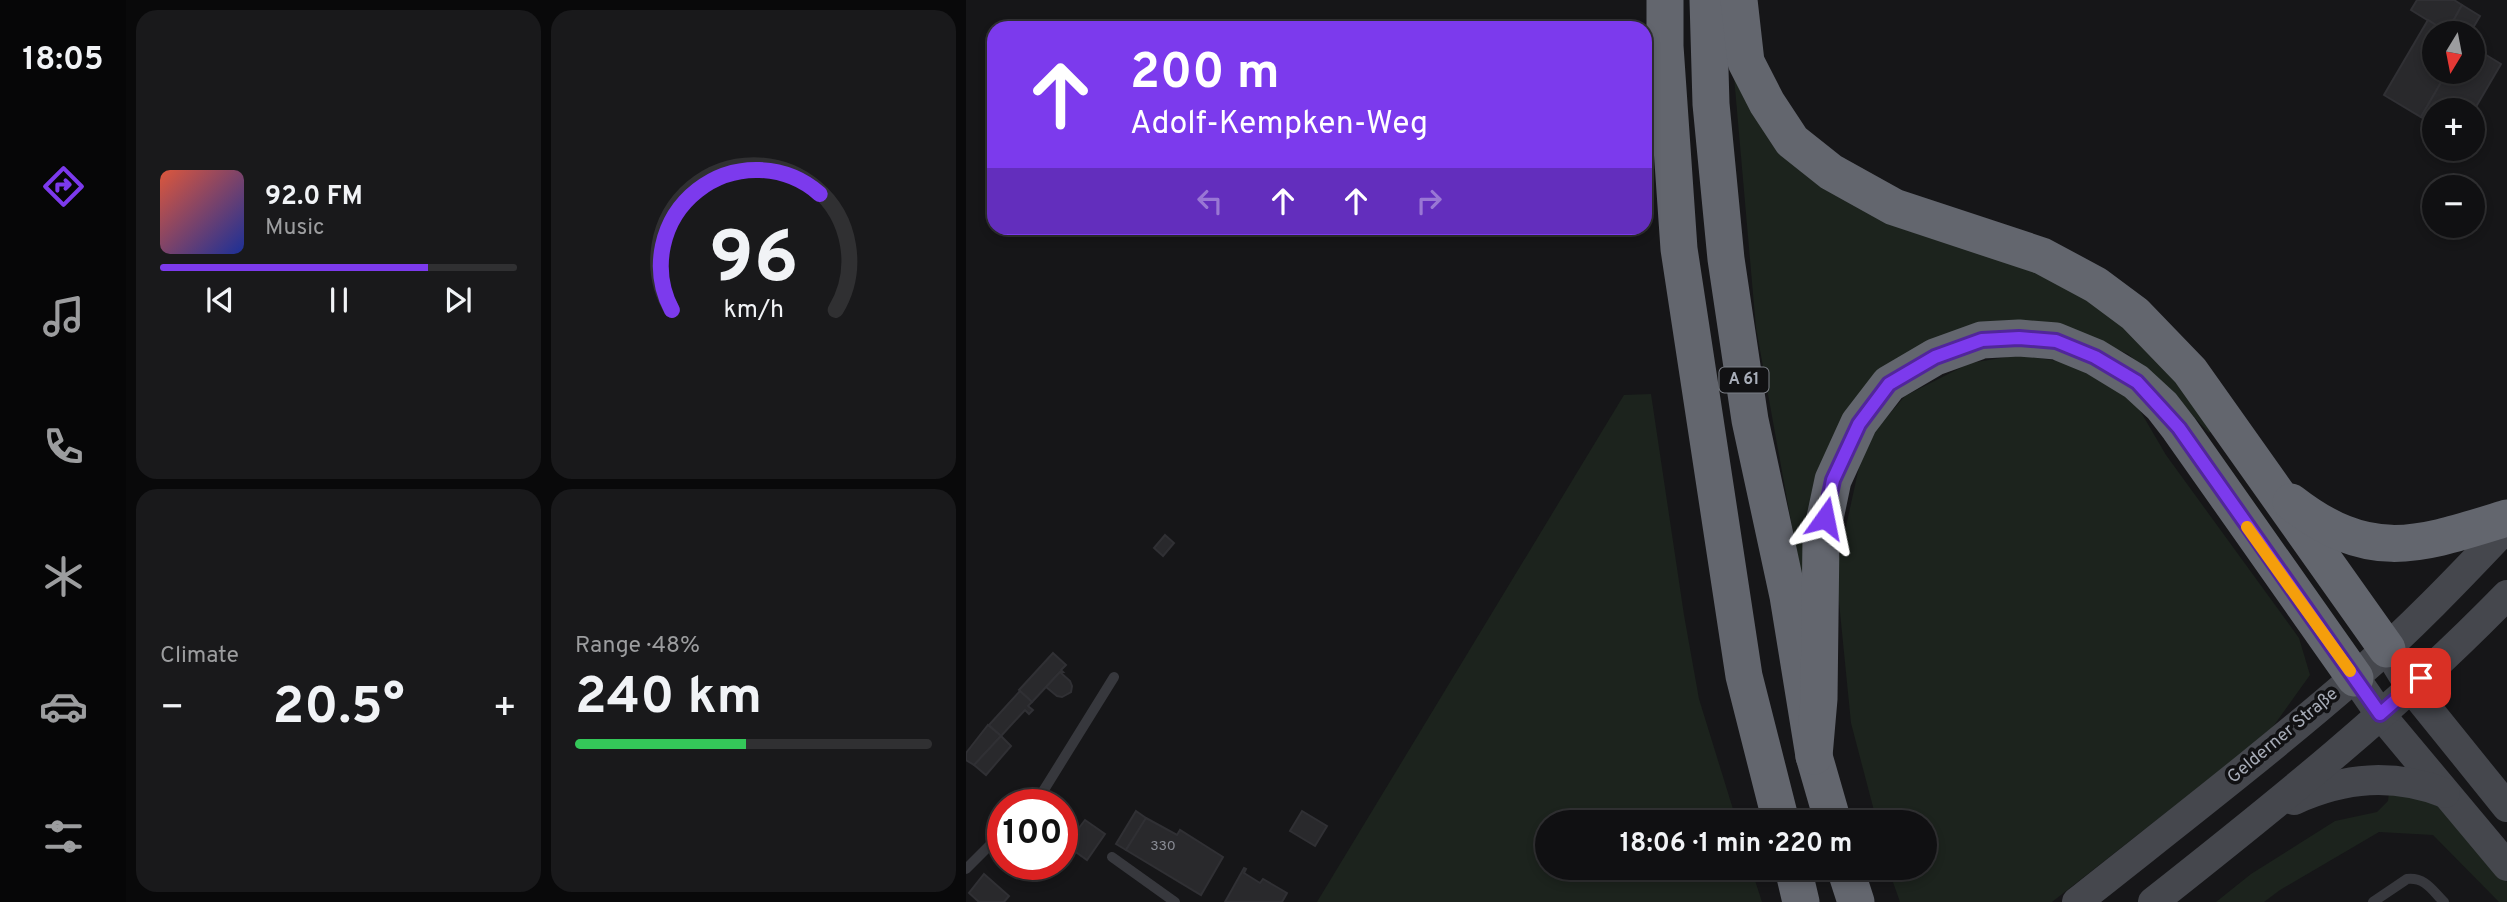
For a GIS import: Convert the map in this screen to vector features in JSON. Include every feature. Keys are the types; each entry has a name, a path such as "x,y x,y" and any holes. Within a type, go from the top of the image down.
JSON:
{"highway":[{"name":"A 61","path":"1665,0 1665,46 1679,249 1745,676 1779,810"},
{"name":"A 61","path":"1708,0 1711,104 1726,260 1750,420 1788,596 1814,756 1830,810"},
{"path":"1739,0 1746,62 1767,103 1792,141 1831,172 1894,207 2042,257 2096,285 2135,314 2190,371 2386,649"},
{"path":"1814,756 1819,699 1821,537 1833,480 1859,424 1889,384 1935,357 1982,340 2019,338 2056,341 2095,357 2137,382 2179,428 2354,678"},
{"path":"2277,491 2307,514 2351,538 2378,544 2407,545 2507,518"},
{"path":"1796,880 1801,902"},
{"path":"1849,880 1856,902"}],"main road":[{"name":"Gelderner Straße","path":"2077,902 2354,678 2424,613 2507,527"},
{"path":"2153,902 2268,812 2411,688 2507,595"},
{"path":"2386,649 2411,688 2507,807"},
{"path":"2354,678 2380,714 2507,866"},
{"path":"2268,812 2322,788 2384,778 2423,784 2445,793"}],"lane":[{"path":"1044,789 1114,677"},
{"path":"966,869 987,848"},
{"path":"1112,857 1175,902"},
{"path":"2373,902 2407,879 2420,879 2425,882 2444,902"}],"shaded area":[{"path":"1733,65 1779,142 1997,254 2123,313 2217,425 2209,433 2176,397 2128,354 2065,328 1876,383 1810,626 1756,328"},
{"path":"2020,355 2070,363 2135,402 2166,455 2299,638 2310,675 2270,731 2052,902 1900,902 1892,880 1937,880 1937,810 1874,810 1851,723 1836,572 1861,458 1874,432 1905,396 1970,363"},
{"path":"1651,394 1699,699 1733,810 1535,810 1535,880 1755,880 1762,902 1317,902 1624,395"},
{"path":"2389,792 2412,795 2443,808 2507,882 2507,902 2499,902 2433,835 2379,832 2264,902 2216,902 2251,874 2335,821 2377,812 2388,801"}],"building":[{"path":"2417,0 2454,0 2462,5 2453,21 2429,21 2411,10"},
{"path":"2462,5 2480,16 2477,21 2453,21"},
{"path":"2422,30 2422,84 2440,84 2432,98 2422,98 2421,117 2384,95"},
{"path":"2485,54 2501,64 2481,98 2432,98 2440,84 2485,84"},
{"path":"1165,535 1174,543 1163,556 1154,548"},
{"path":"1053,653 1066,665 1061,670 1063,672 1032,702 1019,690"},
{"path":"1060,672 1072,686 1071,692 1062,697 1046,687"},
{"path":"1020,691 1032,702 1028,706 1033,710 1029,714 1025,710 1001,736 989,725"},
{"path":"988,725 1001,736 974,765 966,760 966,753"},
{"path":"1001,736 1011,746 986,775 974,765"},
{"path":"1136,811 1146,818 1126,850 1116,844"},
{"path":"1302,811 1327,826 1315,846 1290,831"},
{"path":"1146,818 1177,835 1180,830 1223,857 1201,895 1126,850"},
{"path":"1085,820 1105,834 1087,860 1078,854 1078,829"},
{"path":"1244,868 1244,873 1260,883 1263,879 1287,893 1282,902 1225,902"},
{"path":"984,874 987,880 991,880 1009,896 1004,902 979,902 969,893"}],"slow traffic":[{"path":"2247,527 2350,671"}],"route":[{"path":"1825,518 1833,480 1859,424 1889,384 1935,357 1982,340 2019,338 2056,341 2095,357 2137,382 2162,406 2321,627 2380,714 2421,678"}]}
